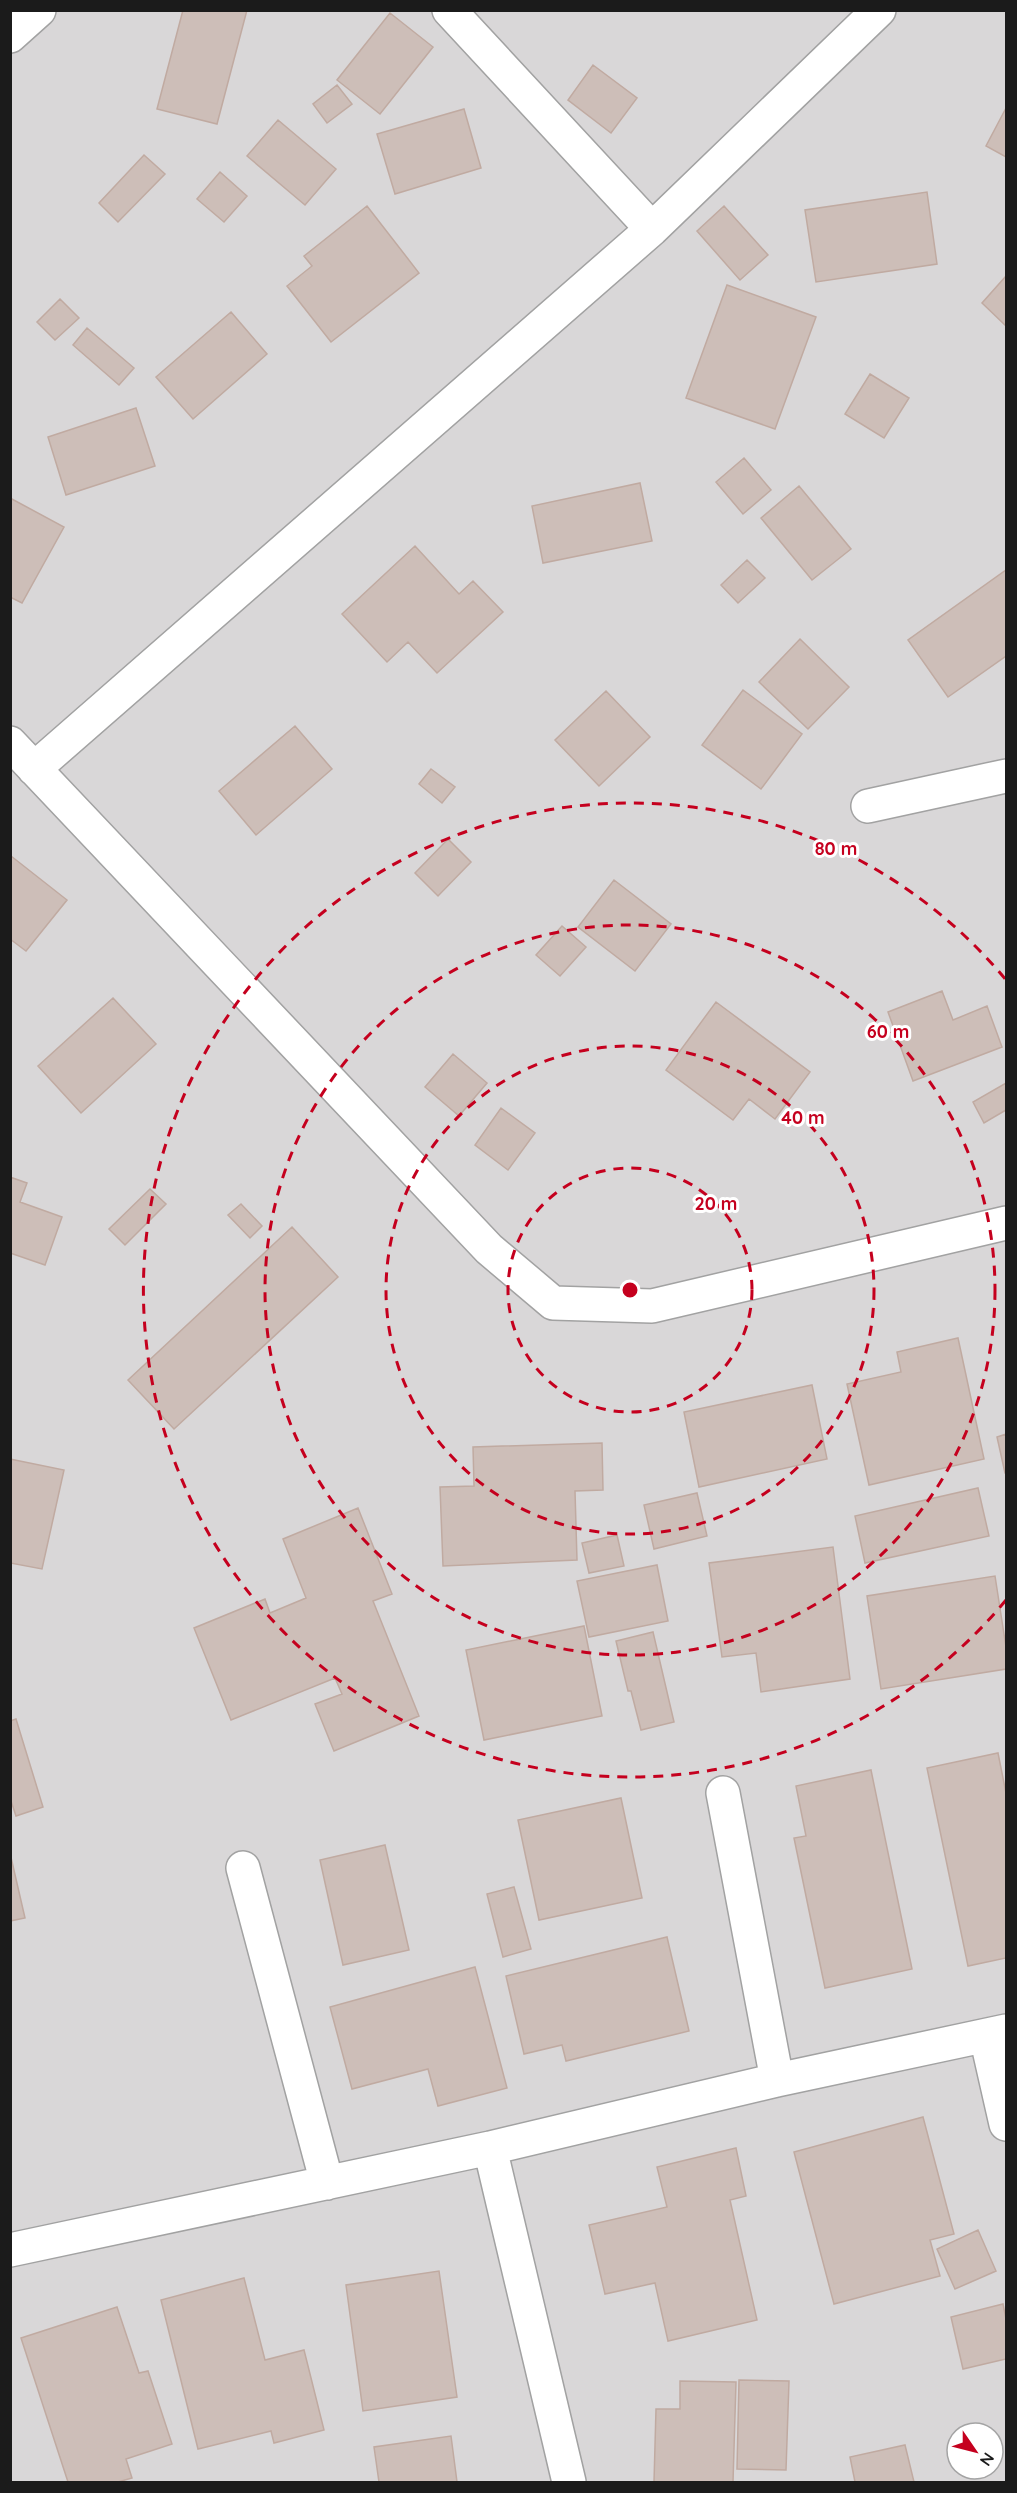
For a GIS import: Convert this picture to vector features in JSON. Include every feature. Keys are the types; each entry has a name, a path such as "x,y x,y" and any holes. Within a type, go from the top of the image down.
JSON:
{"street":[{"path":"10,36 39,10"},
{"path":"449,10 652,229"},
{"path":"34,768 652,229 879,10"},
{"path":"10,743 489,1249 553,1303 652,1306 1006,1223"},
{"path":"868,806 1006,776"},
{"path":"723,1793 777,2080"},
{"path":"243,1868 327,2183"},
{"path":"10,2250 490,2148 777,2080 996,2034 1006,2124"},
{"path":"490,2148 569,2482"}],"shaded area":[{"path":"11,11 1006,11 1006,2482 11,2482"}],"building":[{"path":"183,10 247,10 217,124 157,109"},
{"path":"390,13 433,47 380,114 337,80"},
{"path":"593,65 637,98 611,133 568,100"},
{"path":"337,85 352,104 327,123 313,104"},
{"path":"1006,108 1006,157 986,146"},
{"path":"464,109 481,168 395,194 377,134"},
{"path":"278,120 336,169 305,205 247,156"},
{"path":"144,155 165,174 118,222 99,203"},
{"path":"220,172 247,196 224,222 197,199"},
{"path":"927,192 937,264 816,282 805,210"},
{"path":"367,206 419,273 331,342 287,286 312,266 304,256"},
{"path":"724,206 768,255 740,280 697,231"},
{"path":"1006,276 1006,326 982,303"},
{"path":"727,285 816,317 775,429 686,398"},
{"path":"60,299 79,318 55,340 37,322"},
{"path":"231,312 267,354 193,419 156,377"},
{"path":"87,328 134,368 119,385 73,345"},
{"path":"870,374 909,398 884,438 845,414"},
{"path":"136,408 155,466 66,495 48,437"},
{"path":"744,458 771,490 743,514 716,482"},
{"path":"640,483 652,541 543,563 532,506"},
{"path":"799,486 851,549 812,580 761,518"},
{"path":"10,498 64,527 22,603 10,597"},
{"path":"415,546 459,594 473,581 503,612 437,673 408,642 387,662 342,614"},
{"path":"747,560 765,578 738,603 721,585"},
{"path":"1006,570 1006,656 948,697 908,640"},
{"path":"800,639 849,687 808,729 759,682"},
{"path":"743,690 802,734 761,789 702,745"},
{"path":"606,691 650,737 599,786 555,740"},
{"path":"295,726 332,769 256,835 219,791"},
{"path":"431,769 455,787 442,803 419,784"},
{"path":"448,839 471,862 438,896 415,873"},
{"path":"11,856 67,900 26,951 10,939"},
{"path":"614,880 671,924 635,971 578,927"},
{"path":"562,926 586,947 560,976 536,955"},
{"path":"942,991 953,1020 987,1006 1002,1047 913,1081 888,1012"},
{"path":"113,998 156,1044 81,1113 38,1066"},
{"path":"716,1002 810,1072 775,1119 749,1099 733,1120 666,1070"},
{"path":"453,1054 487,1083 459,1116 425,1087"},
{"path":"1006,1083 1006,1110 984,1123 973,1102"},
{"path":"501,1108 535,1133 508,1170 475,1145"},
{"path":"10,1177 27,1183 20,1202 62,1217 45,1265 10,1253"},
{"path":"150,1189 166,1204 125,1245 109,1229"},
{"path":"241,1204 262,1226 250,1238 228,1215"},
{"path":"292,1227 338,1277 174,1429 128,1380"},
{"path":"958,1338 984,1459 869,1485 847,1384 901,1372 897,1352"},
{"path":"812,1385 827,1459 699,1487 684,1412"},
{"path":"1006,1434 1006,1473 1005,1473 997,1437"},
{"path":"602,1443 603,1490 575,1491 577,1560 443,1566 440,1487 474,1486 473,1447"},
{"path":"10,1459 64,1470 42,1569 10,1563"},
{"path":"978,1488 989,1536 865,1563 855,1516"},
{"path":"697,1493 707,1536 654,1549 644,1505"},
{"path":"358,1508 392,1594 373,1601 419,1716 334,1751 315,1704 342,1694 335,1678 231,1720 194,1628 265,1599 270,1613 306,1598 283,1539"},
{"path":"617,1535 624,1566 589,1573 582,1543"},
{"path":"833,1547 850,1679 761,1692 756,1653 722,1657 709,1563"},
{"path":"657,1565 668,1621 589,1637 577,1581"},
{"path":"995,1576 1006,1647 1006,1669 881,1689 867,1596"},
{"path":"584,1626 602,1716 484,1740 466,1650"},
{"path":"653,1632 674,1722 641,1730 631,1691 628,1691 616,1641"},
{"path":"16,1719 43,1807 16,1816 10,1798 10,1721"},
{"path":"998,1753 1006,1793 1006,1958 968,1966 927,1768"},
{"path":"871,1770 912,1969 825,1988 794,1838 806,1836 796,1786"},
{"path":"621,1798 642,1898 539,1920 518,1820"},
{"path":"385,1845 409,1950 343,1965 320,1860"},
{"path":"10,1853 25,1918 10,1921"},
{"path":"514,1887 531,1949 503,1957 487,1894"},
{"path":"667,1937 689,2031 566,2061 562,2045 524,2054 506,1976"},
{"path":"475,1967 507,2088 438,2106 428,2069 352,2089 330,2007"},
{"path":"923,2117 954,2234 930,2240 940,2276 834,2304 794,2152"},
{"path":"736,2148 746,2196 730,2200 757,2320 668,2341 655,2283 605,2294 589,2225 667,2207 657,2167"},
{"path":"978,2230 996,2271 955,2289 937,2249"},
{"path":"439,2271 457,2397 363,2411 346,2285"},
{"path":"244,2278 265,2360 304,2350 324,2430 274,2443 271,2431 198,2449 161,2300"},
{"path":"1003,2304 1006,2319 1006,2359 963,2369 951,2317"},
{"path":"117,2307 139,2373 148,2371 172,2444 126,2459 132,2478 118,2482 68,2482 21,2338"},
{"path":"739,2380 789,2381 786,2470 737,2469"},
{"path":"680,2381 736,2382 733,2482 654,2482 656,2409 680,2409"},
{"path":"451,2436 457,2482 379,2482 374,2447"},
{"path":"905,2445 914,2482 855,2482 850,2457"}]}
